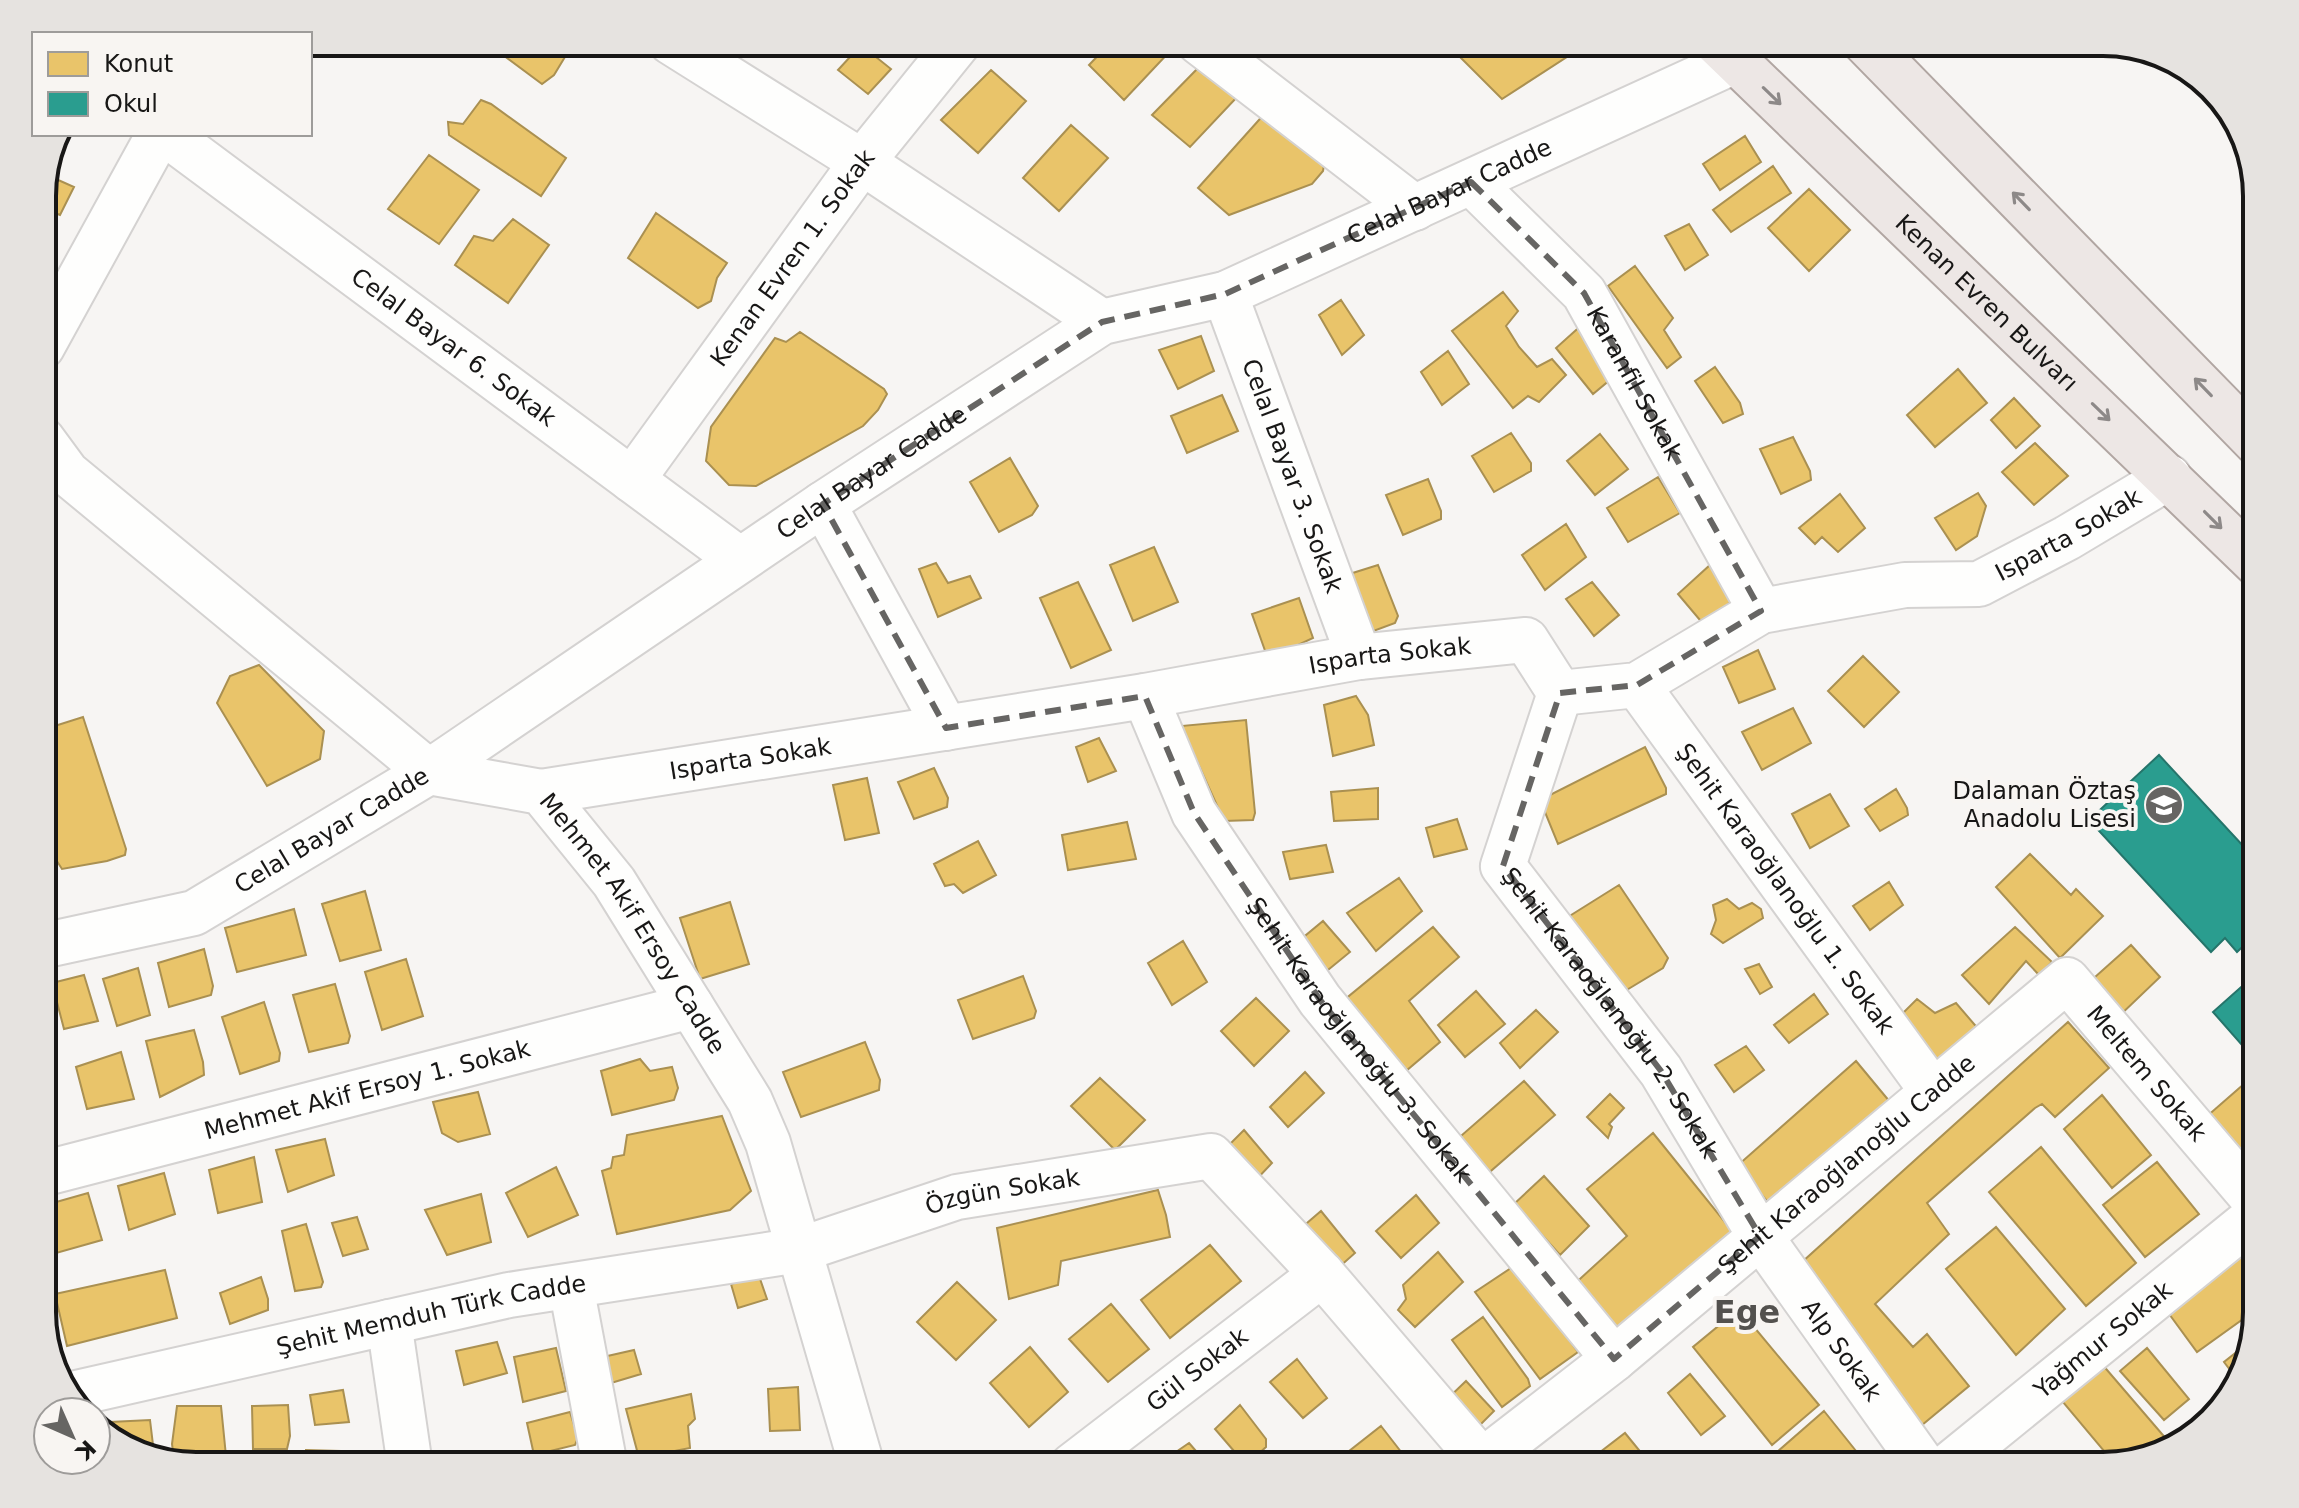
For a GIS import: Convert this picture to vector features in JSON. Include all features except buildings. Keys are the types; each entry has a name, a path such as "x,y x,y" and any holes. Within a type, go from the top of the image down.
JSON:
{"main road":[{"name":"Kenan Evren Bulvarı","path":"1731,56 2243,550"},
{"path":"1879,56 2243,429"}],"street":[{"path":"716,56 862,162 1102,322"},
{"name":"Kenan Evren 1. Sokak","path":"632,480 862,162 948,56"},
{"path":"1217,56 1415,208"},
{"name":"Celal Bayar Cadde","path":"56,943 194,913 429,772 823,504 1102,322 1225,294 1471,182 1716,56"},
{"path":"56,322 158,136"},
{"name":"Celal Bayar 6. Sokak","path":"169,136 740,560"},
{"name":"Karanfil Sokak","path":"1471,182 1584,293 1761,611"},
{"name":"Celal Bayar 3. Sokak","path":"1225,294 1359,657"},
{"name":"Mehmet Akif Ersoy Cadde","path":"56,469 429,772 541,792 614,882 750,1101 768,1143 858,1452"},
{"name":"Isparta Sokak","path":"541,792 1145,696 1359,657 1526,640 1560,693 1637,685 1761,611 1905,585 1979,584 2067,538 2169,477"},
{"path":"823,504 946,728"},
{"name":"Şehit Karaoğlanoğlu 1. Sokak","path":"1637,685 1933,1092"},
{"name":"Şehit Karaoğlanoğlu 2. Sokak","path":"1560,693 1503,866 1661,1071 1760,1236"},
{"name":"Şehit Karaoğlanoğlu 3. Sokak","path":"1145,696 1194,813 1320,1000 1614,1359"},
{"name":"Şehit Karaoğlanoğlu Cadde","path":"1494,1452 1614,1359 2067,980"},
{"name":"Meltem Sokak","path":"2067,980 2243,1187"},
{"name":"Mehmet Akif Ersoy 1. Sokak","path":"56,1170 691,1006"},
{"name":"Özgün Sokak","path":"799,1250 957,1197 1211,1156 1322,1274"},
{"name":"Yağmur Sokak","path":"1965,1452 2243,1226"},
{"name":"Alp Sokak","path":"1760,1236 1914,1452"},
{"name":"Şehit Memduh Türk Cadde","path":"82,1392 509,1295 799,1250"},
{"path":"1322,1274 1469,1452"},
{"name":"Gül Sokak","path":"1090,1452 1322,1274"},
{"path":"571,1286 602,1452"},
{"path":"389,1322 408,1452"}],"highlighted area":[{"path":"1471,182 1584,293 1761,611 1637,685 1560,693 1503,866 1661,1071 1760,1236 1614,1359 1320,1000 1194,813 1145,696 946,728 823,504 1102,322 1225,294"}],"place":[{"name":"Dalaman Öztaş Anadolu Lisesi","path":"2164,805"}],"district":[{"name":"Ege","path":"1747,1312"}]}
